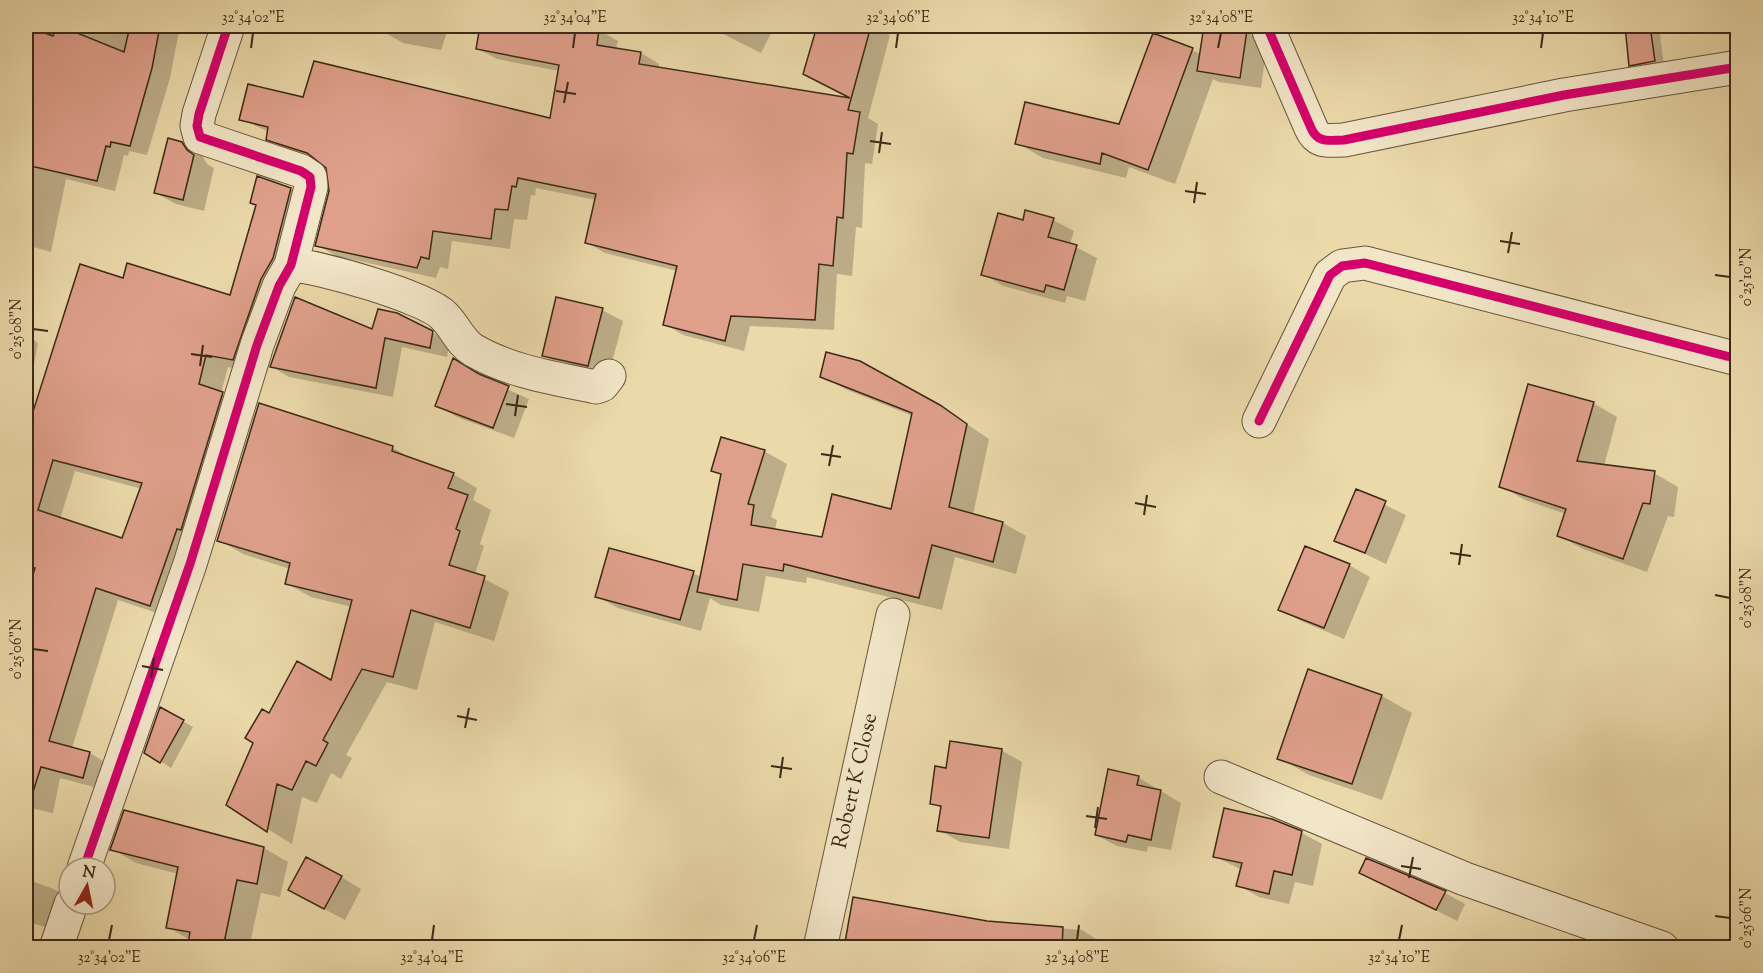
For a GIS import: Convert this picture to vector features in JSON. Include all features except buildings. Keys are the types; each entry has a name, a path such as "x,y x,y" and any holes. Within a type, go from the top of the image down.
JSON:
{"street":[{"path":"88,856 190,564 257,345 279,286 291,265 311,187 310,177 290,166 200,136 197,126 199,114 228,26"},
{"path":"1269,31 1311,129 1315,137 1321,141 1344,140 1564,95 1737,67"},
{"path":"1259,421 1330,275 1342,266 1365,263 1737,359"},
{"path":"291,265 334,274 428,304 443,315 470,348 510,368 596,387 602,385 609,376"},
{"name":"Robert K Close","path":"820,948 893,615"},
{"path":"1221,777 1465,879 1662,948"},
{"path":"56,948 67,916"}],"cycle path":[{"path":"88,856 190,564 257,345 279,286 291,265 311,187 310,177 301,171 200,137 197,126 199,114 228,26"},
{"path":"1269,31 1311,128 1317,137 1329,140 1344,140 1564,95 1738,67"},
{"path":"1259,421 1330,275 1342,266 1365,263 1738,359"}]}
